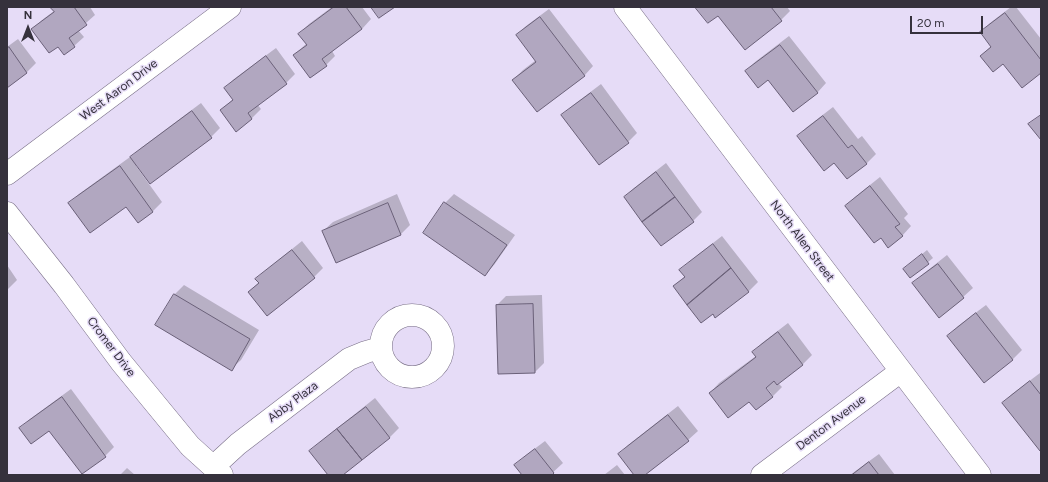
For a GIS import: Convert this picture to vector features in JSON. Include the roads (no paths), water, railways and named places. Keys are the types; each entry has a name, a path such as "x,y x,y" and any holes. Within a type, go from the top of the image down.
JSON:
{"street":[{"name":"West Aaron Drive","path":"7,174 230,7"},
{"name":"North Allen Street","path":"625,7 980,475"},
{"name":"Cromer Drive","path":"7,214 64,285 122,362 190,446 218,471"},
{"name":"Abby Plaza","path":"218,471 238,444 349,359 380,348"},
{"name":"Denton Avenue","path":"762,475 901,371"}]}
